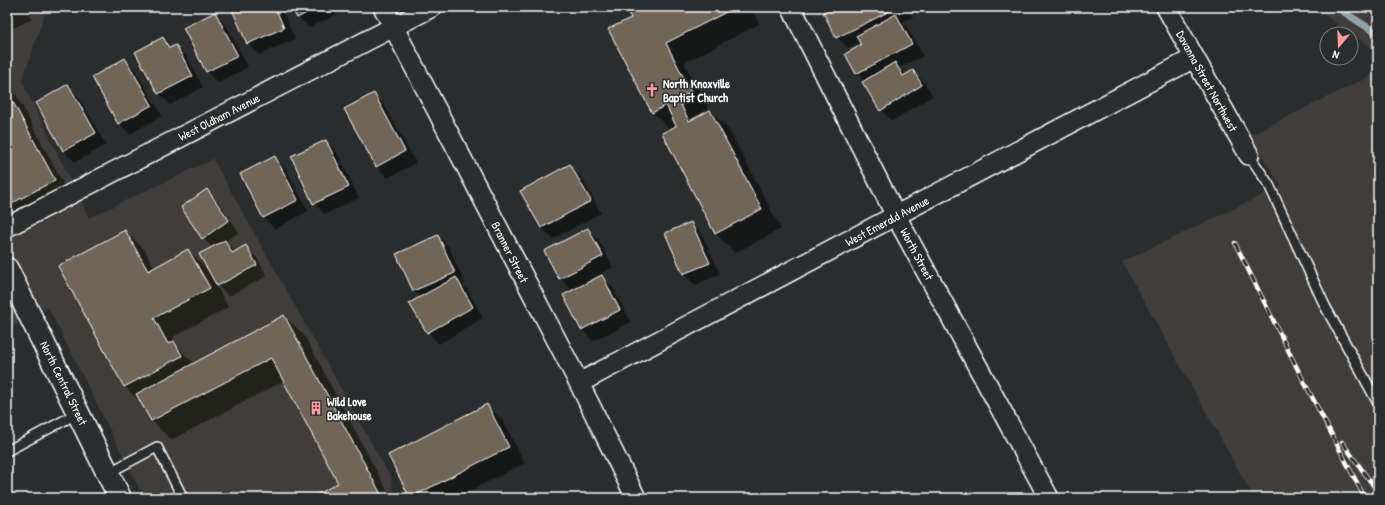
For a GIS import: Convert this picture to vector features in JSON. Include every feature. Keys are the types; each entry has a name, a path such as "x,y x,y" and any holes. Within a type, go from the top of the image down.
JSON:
{"main road":[{"name":"North Central Street","path":"7,269 120,498"}],"street":[{"name":"Branner Street","path":"383,7 579,383 636,498"},
{"name":"West Oldham Avenue","path":"7,227 432,7"},
{"name":"Worth Street","path":"791,7 896,216 1049,498"},
{"name":"Davanna Street Northwest","path":"1166,7 1249,155"},
{"name":"West Emerald Avenue","path":"579,383 1194,58"}],"lane":[{"path":"1249,155 1269,185 1325,306 1378,403"},
{"path":"7,450 78,413"},
{"path":"108,474 157,447 183,498"}],"shaded area":[{"path":"7,7 46,7 22,81 89,218 213,159 391,478 395,498 144,498 48,307 7,329"},
{"path":"1312,7 1378,7 1378,52 1359,39 1359,26 1340,26"},
{"path":"1378,72 1378,498 1254,498 1122,262 1281,186 1249,136"}],"building":[{"path":"231,7 275,7 284,28 247,44"},
{"path":"291,7 318,7 297,18"},
{"path":"625,7 736,7 666,43 691,92 678,99 689,121 710,110 762,209 715,234 662,133 676,126 666,105 652,113 608,29 631,18"},
{"path":"834,7 898,7 836,38 823,12"},
{"path":"215,12 238,56 206,72 183,28"},
{"path":"896,14 912,44 856,74 845,54 861,45 856,36"},
{"path":"163,37 169,48 176,45 193,76 158,94 135,52"},
{"path":"125,58 152,105 118,124 92,77"},
{"path":"895,62 903,76 913,70 922,85 880,111 862,82"},
{"path":"68,84 96,133 63,151 36,103"},
{"path":"7,91 55,180 7,206"},
{"path":"374,93 405,151 376,167 344,109"},
{"path":"326,140 349,187 313,204 291,156"},
{"path":"275,156 298,200 263,218 240,174"},
{"path":"570,164 591,201 541,228 520,191"},
{"path":"207,189 229,220 202,239 181,207"},
{"path":"691,222 710,263 683,274 665,233"},
{"path":"588,228 603,256 559,279 544,251"},
{"path":"125,230 148,271 188,249 210,288 154,318 168,344 174,341 182,356 124,387 58,266"},
{"path":"438,235 455,273 413,291 396,254"},
{"path":"225,240 232,253 246,245 257,265 217,286 199,254"},
{"path":"602,275 620,310 581,330 563,295"},
{"path":"456,277 473,307 427,333 409,303"},
{"name":"Wild Love Bakehouse","path":"284,315 383,498 311,498 338,483 271,358 151,421 136,394"},
{"path":"487,404 509,447 410,498 388,455"}],"waterway":[{"path":"1336,7 1378,34"}],"railway":[{"path":"1235,243 1299,372 1365,498"},
{"path":"1342,442 1378,492"}],"place":[{"name":"North Knoxville Baptist Church","path":"652,90"},
{"name":"Wild Love Bakehouse","path":"316,408"}]}
